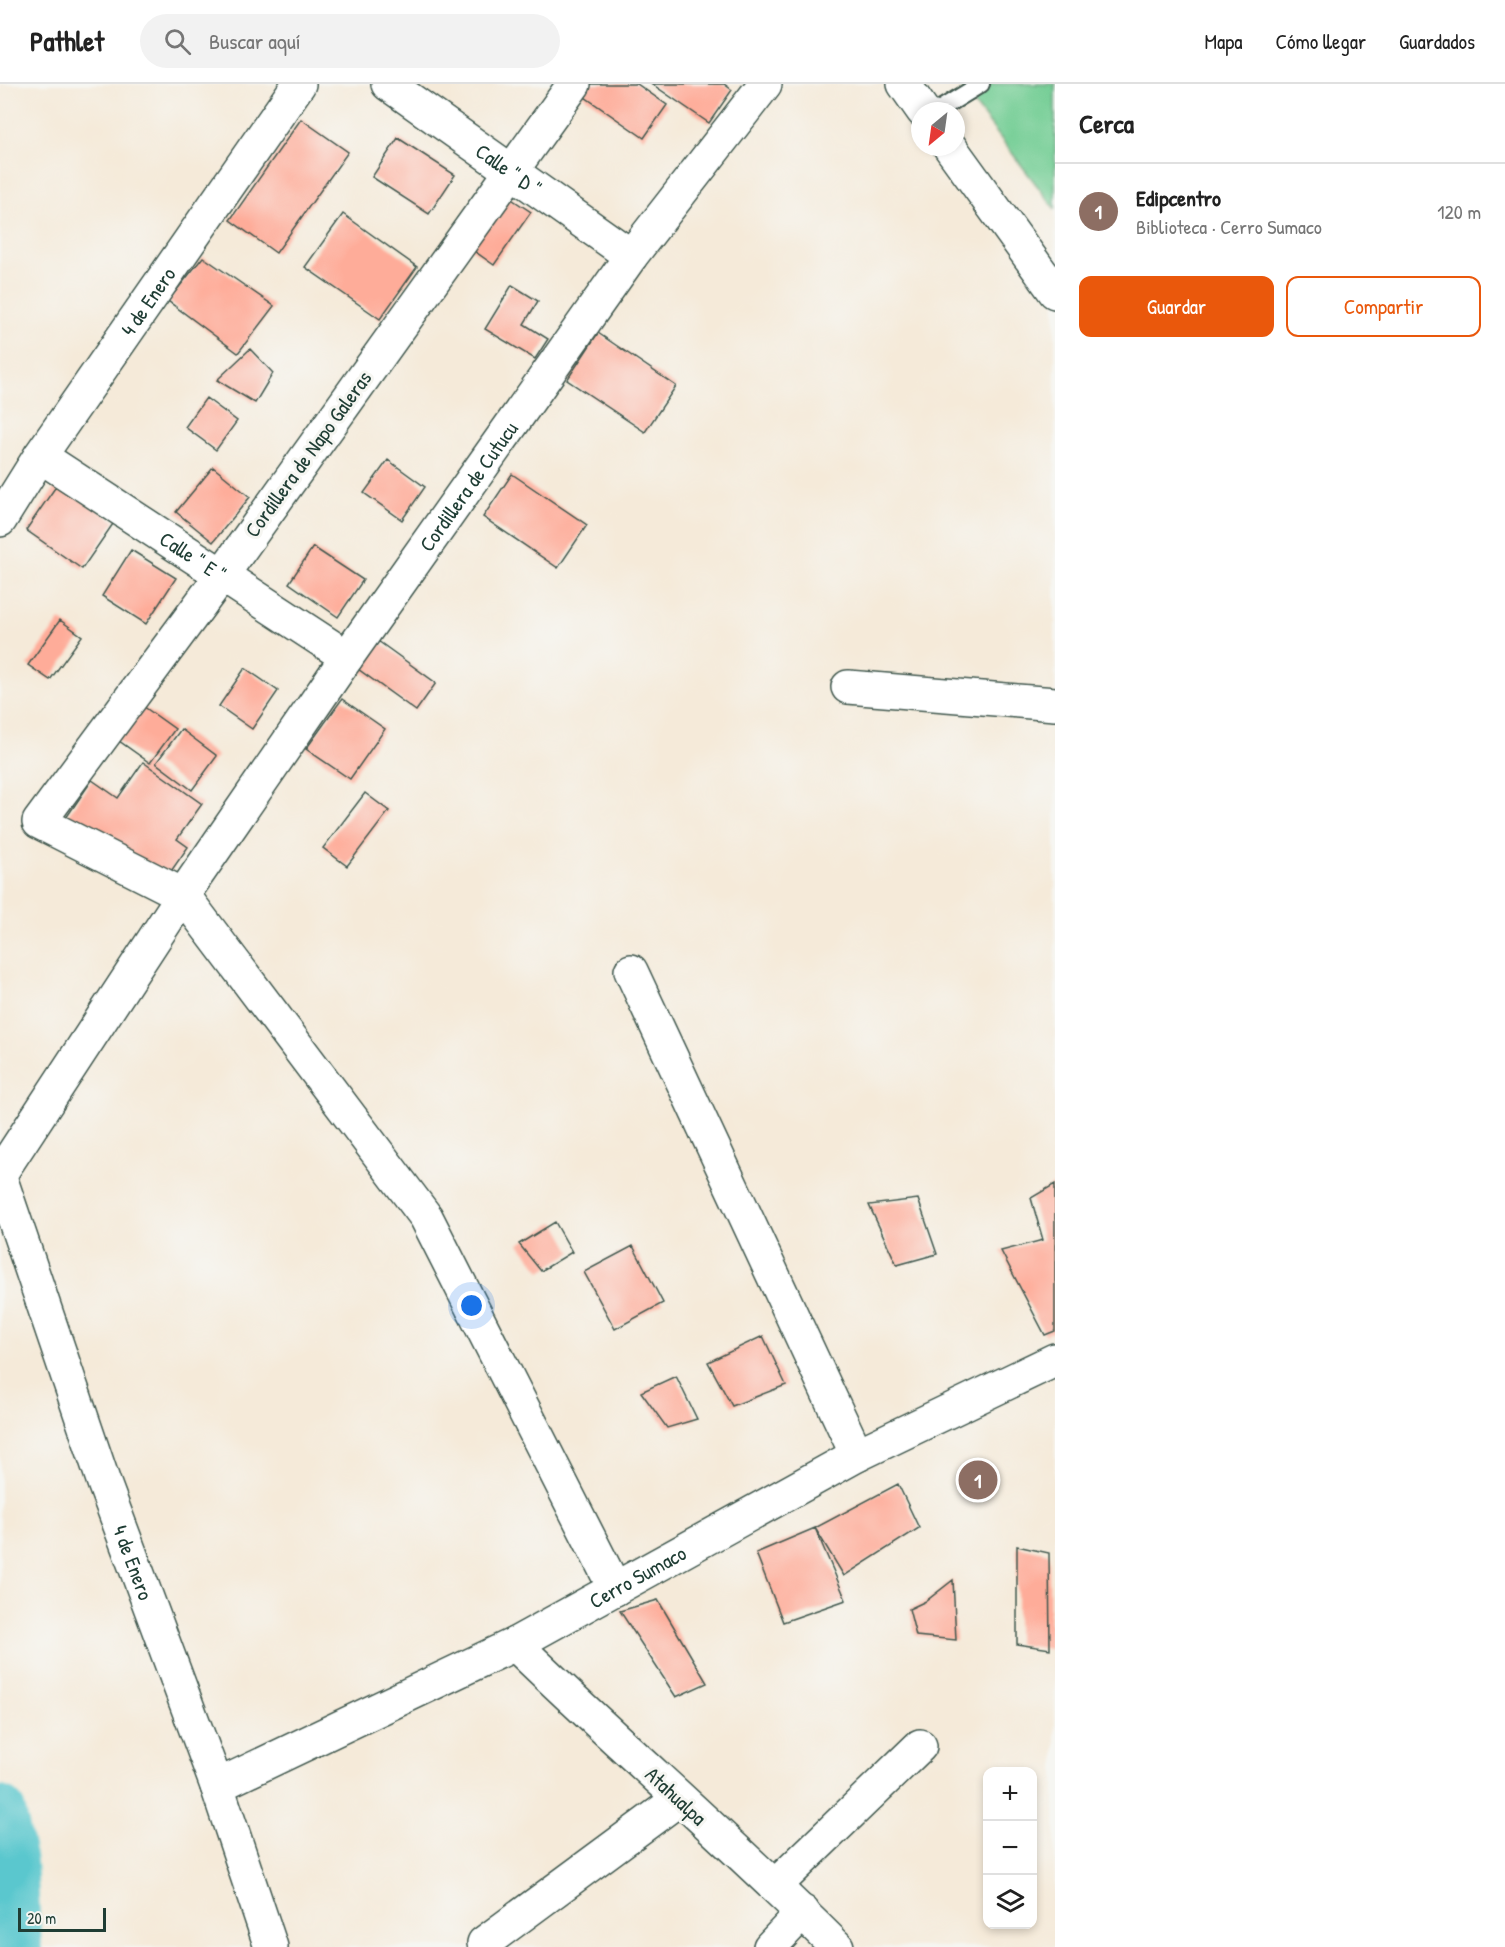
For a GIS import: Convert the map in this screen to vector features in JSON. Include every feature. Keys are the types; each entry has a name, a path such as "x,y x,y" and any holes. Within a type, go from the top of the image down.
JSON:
{"main road":[{"name":"4 de Enero","path":"0,520 40,456 299,84"},
{"name":"Calle \" D \"","path":"388,84 631,256"},
{"name":"Cordillera de Napo Galeras","path":"183,895 39,822 222,574 574,84"},
{"name":"Cordillera de Cutucu","path":"0,1175 183,895 347,657 631,256 765,84"},
{"path":"904,84 917,102"},
{"path":"957,156 1055,292"},
{"name":"Calle \" E \"","path":"40,456 347,657"},
{"path":"848,687 1055,704"},
{"path":"183,895 426,1217 615,1589"},
{"path":"631,971 857,1455"},
{"name":"4 de Enero","path":"0,1175 104,1483 217,1786 271,1947"},
{"name":"Cerro Sumaco","path":"217,1786 515,1644 857,1455 1055,1360"},
{"name":"Atahualpa","path":"515,1644 597,1724 803,1912 837,1947"},
{"path":"775,1886 920,1746"},
{"path":"484,1943 679,1799"},
{"path":"770,1947 803,1912"}],"lane":[{"path":"952,102 981,84"}],"green space":[{"path":"959,84 1055,84 1055,209"}],"building":[{"path":"589,84 637,84 667,105 644,138 582,95"},
{"path":"652,84 724,84 732,90 709,123"},
{"path":"301,119 348,152 276,253 230,220"},
{"path":"398,138 455,175 429,214 372,177"},
{"path":"507,196 531,212 494,265 470,248"},
{"path":"343,214 417,267 380,319 305,267"},
{"path":"203,257 274,306 238,353 168,301"},
{"path":"512,285 538,301 524,324 548,339 535,359 485,329"},
{"path":"598,333 676,386 645,432 567,380"},
{"path":"250,349 273,373 255,403 217,380"},
{"path":"206,398 237,421 216,450 185,427"},
{"path":"388,460 425,487 402,520 364,493"},
{"path":"213,467 250,497 213,542 176,512"},
{"path":"512,474 587,525 558,568 483,517"},
{"path":"59,482 115,521 82,569 26,530"},
{"path":"313,547 363,580 338,617 289,583"},
{"path":"131,550 176,578 146,624 102,596"},
{"path":"60,620 82,636 50,680 28,665"},
{"path":"378,641 436,683 416,711 358,669"},
{"path":"245,668 278,691 252,729 219,706"},
{"path":"342,699 385,729 350,779 306,749"},
{"path":"140,704 175,729 150,763 115,738"},
{"path":"181,729 217,756 192,790 156,763"},
{"path":"143,762 202,804 177,839 188,847 162,884 66,818 92,780 118,798"},
{"path":"365,793 389,811 347,866 323,848"},
{"path":"1055,1184 1055,1331 1045,1335 1001,1251 1043,1240 1031,1198"},
{"path":"918,1199 937,1254 897,1265 869,1205"},
{"path":"555,1222 572,1252 541,1271 519,1244"},
{"path":"633,1246 663,1303 615,1329 584,1272"},
{"path":"763,1336 786,1385 732,1406 708,1362"},
{"path":"676,1376 697,1419 667,1428 641,1392"},
{"path":"898,1484 919,1528 844,1576 815,1528"},
{"path":"815,1528 846,1600 783,1622 756,1553"},
{"path":"1017,1546 1049,1553 1050,1649 1017,1644"},
{"path":"953,1580 956,1640 916,1636 909,1609 926,1601"},
{"path":"658,1600 707,1683 676,1697 620,1611"}],"waterway":[{"path":"0,1812 11,1863 16,1947"}],"place":[{"name":"Edipcentro","path":"978,1480"}]}
